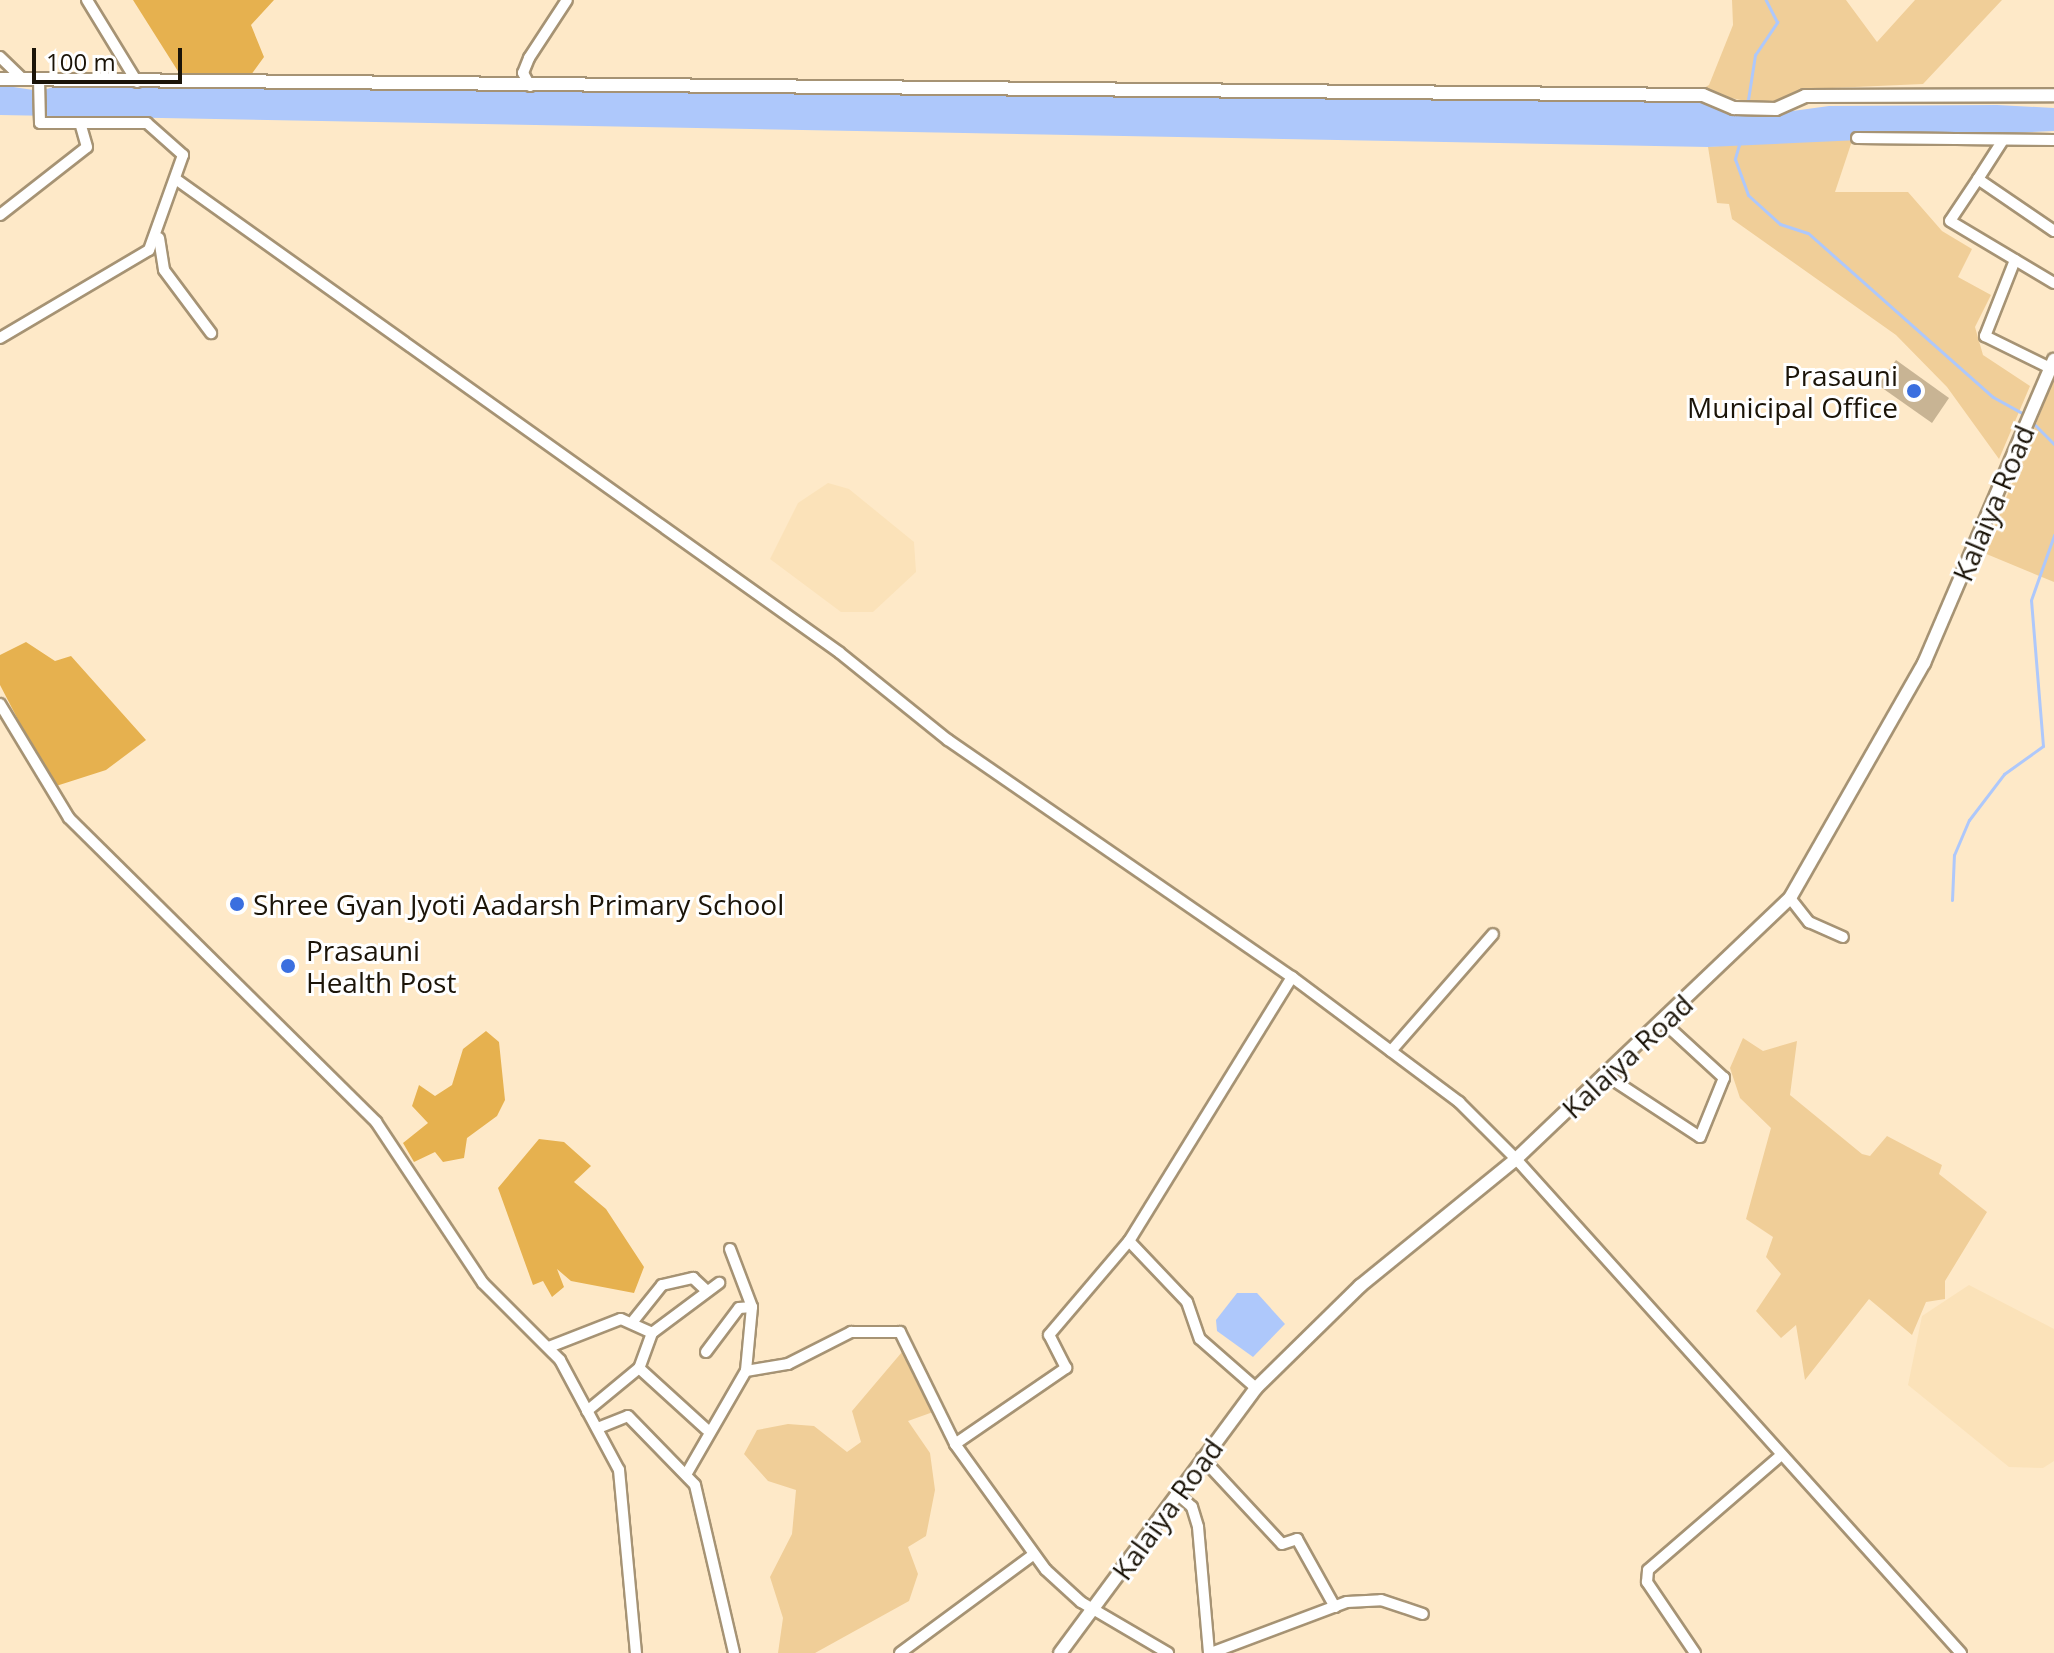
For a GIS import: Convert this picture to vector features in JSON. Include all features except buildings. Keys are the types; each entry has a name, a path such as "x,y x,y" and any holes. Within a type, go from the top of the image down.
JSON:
{"main road":[{"path":"0,79 23,79 39,85 137,82 1703,95 1734,108 1776,109 1805,96 2054,95"},
{"name":"Kalaiya Road","path":"1060,1653 1256,1388 1360,1286 1516,1159 1607,1076 1790,898 1924,663 2052,364"}],"street":[{"path":"87,0 137,82"},
{"path":"530,86 523,73 529,58 567,0"},
{"path":"0,57 23,79"},
{"path":"39,85 37,119 80,123 147,123 183,155 159,238 164,270 211,333"},
{"path":"0,215 87,147 80,123"},
{"path":"1857,138 2054,140"},
{"path":"2003,140 1950,221 2054,283"},
{"path":"1978,179 2054,231"},
{"path":"177,180 840,653 948,740 1292,977 1459,1102 1516,1159 1779,1457 1961,1653"},
{"path":"0,338 30,314 117,275 159,238"},
{"path":"2015,260 1985,336 2052,364"},
{"path":"1,707 69,818 376,1122 483,1283 549,1347 598,1428 626,1501 636,1653"},
{"path":"1790,898 1809,922 1843,937"},
{"path":"1391,1051 1493,934"},
{"path":"955,1444 1066,1368 1049,1335 1129,1241 1292,977"},
{"path":"1607,1076 1700,1137 1724,1078 1663,1022"},
{"path":"1129,1241 1187,1302 1200,1339 1256,1388"},
{"path":"687,1473 706,1429 746,1371 752,1307 730,1249"},
{"path":"634,1320 662,1285 693,1278 706,1290"},
{"path":"587,1411 639,1368 652,1333 719,1283"},
{"path":"706,1352 739,1308 752,1307"},
{"path":"549,1347 593,1325 634,1320 652,1333"},
{"path":"746,1371 788,1364 851,1332 900,1332 955,1444 1033,1555 1093,1609 1168,1653"},
{"path":"639,1368 706,1429"},
{"path":"598,1428 628,1416 687,1473 700,1495 734,1653"},
{"path":"1695,1653 1647,1582 1648,1570 1779,1457"},
{"path":"1202,1458 1282,1544 1297,1539 1335,1607"},
{"path":"1176,1493 1192,1507 1198,1527 1210,1653 1335,1607 1381,1600 1423,1614"},
{"path":"900,1653 1033,1555"}],"shaded area":[{"path":"133,0 274,0 251,25 264,57 248,79 181,76"},
{"path":"1732,0 1846,0 1877,42 1915,0 2002,0 1923,84 1809,89 1764,105 1699,91 1709,85 1733,25"},
{"path":"1854,135 1835,192 1908,192 1942,231 1972,249 1958,277 1991,295 1975,327 1983,355 2030,386 1999,459 1947,387 1896,335 1732,219 1729,204 1717,203 1708,147"},
{"path":"2054,379 2054,582 1984,553"},
{"path":"828,483 849,489 914,542 916,572 873,612 841,612 770,559 798,503"},
{"path":"26,642 55,661 71,656 146,740 106,770 53,787 0,685 0,655"},
{"path":"486,1031 499,1042 505,1100 497,1116 467,1138 464,1158 443,1162 435,1152 414,1162 403,1143 428,1123 412,1106 419,1085 435,1096 452,1085 463,1049"},
{"path":"1743,1038 1763,1051 1797,1041 1790,1095 1862,1154 1870,1156 1887,1136 1942,1165 1939,1174 1987,1212 1945,1281 1945,1299 1926,1302 1912,1335 1869,1299 1805,1380 1796,1325 1781,1338 1756,1311 1781,1274 1766,1257 1773,1237 1746,1219 1771,1128 1740,1098 1730,1068"},
{"path":"539,1139 564,1142 591,1166 574,1182 606,1209 644,1267 634,1293 571,1281 557,1269 564,1287 552,1297 543,1281 533,1285 498,1188"},
{"path":"1969,1285 2054,1329 2054,1461 2043,1468 2009,1467 1908,1385 1922,1316"},
{"path":"902,1352 933,1412 908,1421 930,1453 935,1490 926,1536 908,1547 918,1574 909,1601 815,1653 778,1653 783,1618 770,1577 792,1534 796,1490 768,1481 744,1454 757,1430 788,1424 814,1426 847,1452 861,1442 852,1411"}],"water":[{"path":"0,85 40,91 60,85 1662,100 1704,101 1755,116 1829,106 1997,105 2054,108 2054,131 1708,147 0,115"},
{"path":"1237,1293 1257,1293 1285,1324 1253,1357 1217,1331 1216,1320"}],"waterway":[{"path":"1747,106 1755,55 1777,22 1766,0"},
{"path":"1740,141 1735,159 1748,195 1780,224 1808,233 1993,397 2026,415"},
{"path":"2031,421 2054,444"},
{"path":"1952,900 1954,855 1969,820 2004,774 2043,746 2031,600 2054,535"}],"place":[{"name":"Prasauni Municipal Office","path":"1914,391"},
{"name":"Shree Gyan Jyoti Aadarsh Primary School","path":"237,904"},
{"name":"Prasauni Health Post","path":"288,966"}]}
